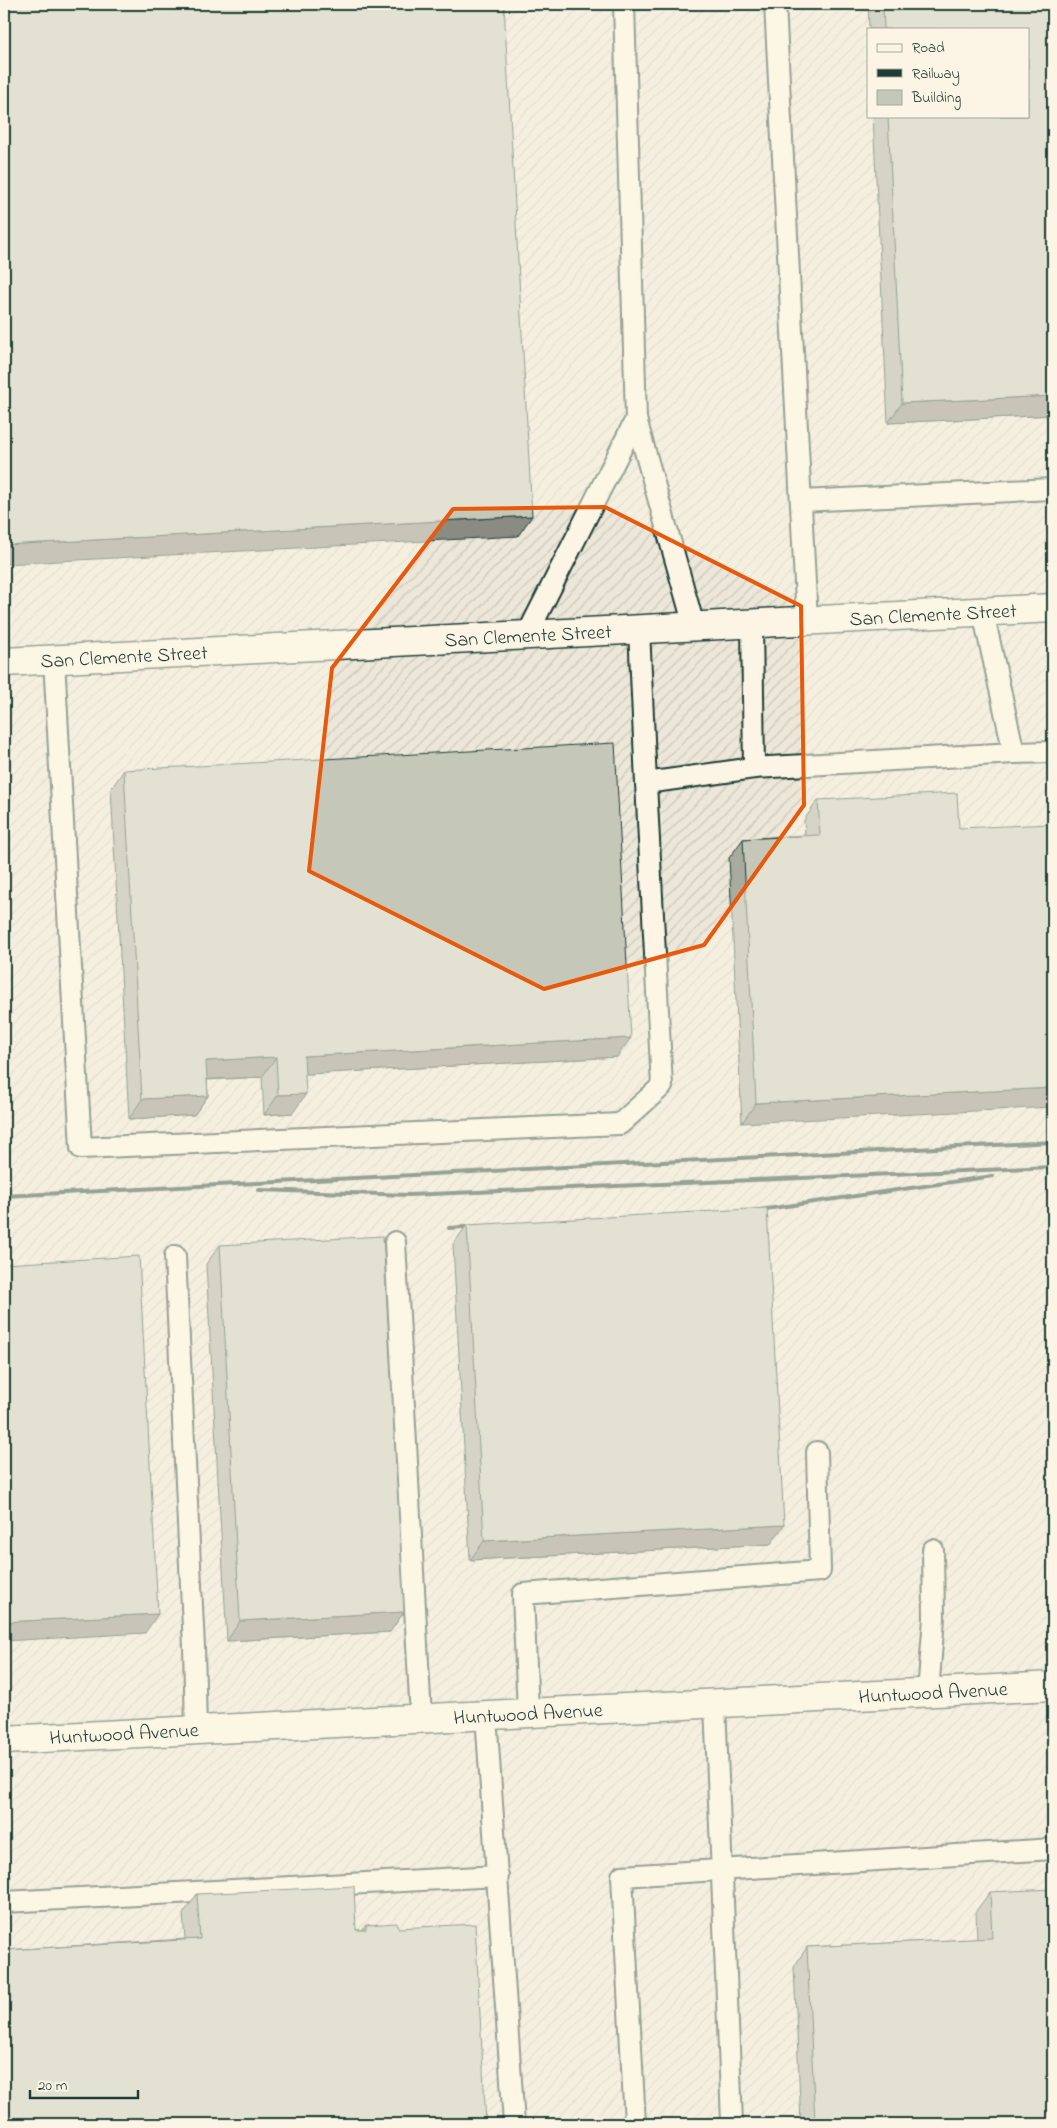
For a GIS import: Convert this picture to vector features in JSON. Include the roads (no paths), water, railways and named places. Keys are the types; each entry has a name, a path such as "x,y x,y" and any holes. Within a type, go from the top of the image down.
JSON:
{"street":[{"name":"San Clemente Street","path":"4,662 1053,608"},
{"name":"Huntwood Avenue","path":"4,1740 1053,1686"}],"lane":[{"path":"624,4 636,419 694,626"},
{"path":"775,4 807,621"},
{"path":"527,635 636,419"},
{"path":"801,501 1053,489"},
{"path":"983,612 1014,753"},
{"path":"752,623 754,768"},
{"path":"54,659 81,1148 620,1124 662,1086 639,629"},
{"path":"646,783 754,768 1053,752"},
{"path":"395,1242 421,1718"},
{"path":"175,1256 194,1647 196,1730"},
{"path":"528,1713 523,1594 820,1571 817,1452"},
{"path":"928,1693 934,1618 933,1550"},
{"path":"715,1704 732,2122"},
{"path":"486,1715 514,2124"},
{"path":"635,2124 622,1876 1053,1849"},
{"path":"4,1902 498,1876"}],"railway":[{"path":"4,1196 1053,1142"},
{"path":"259,1190 409,1195 1053,1167"},
{"path":"753,1211 993,1176"},
{"path":"449,1228 479,1226"}]}
